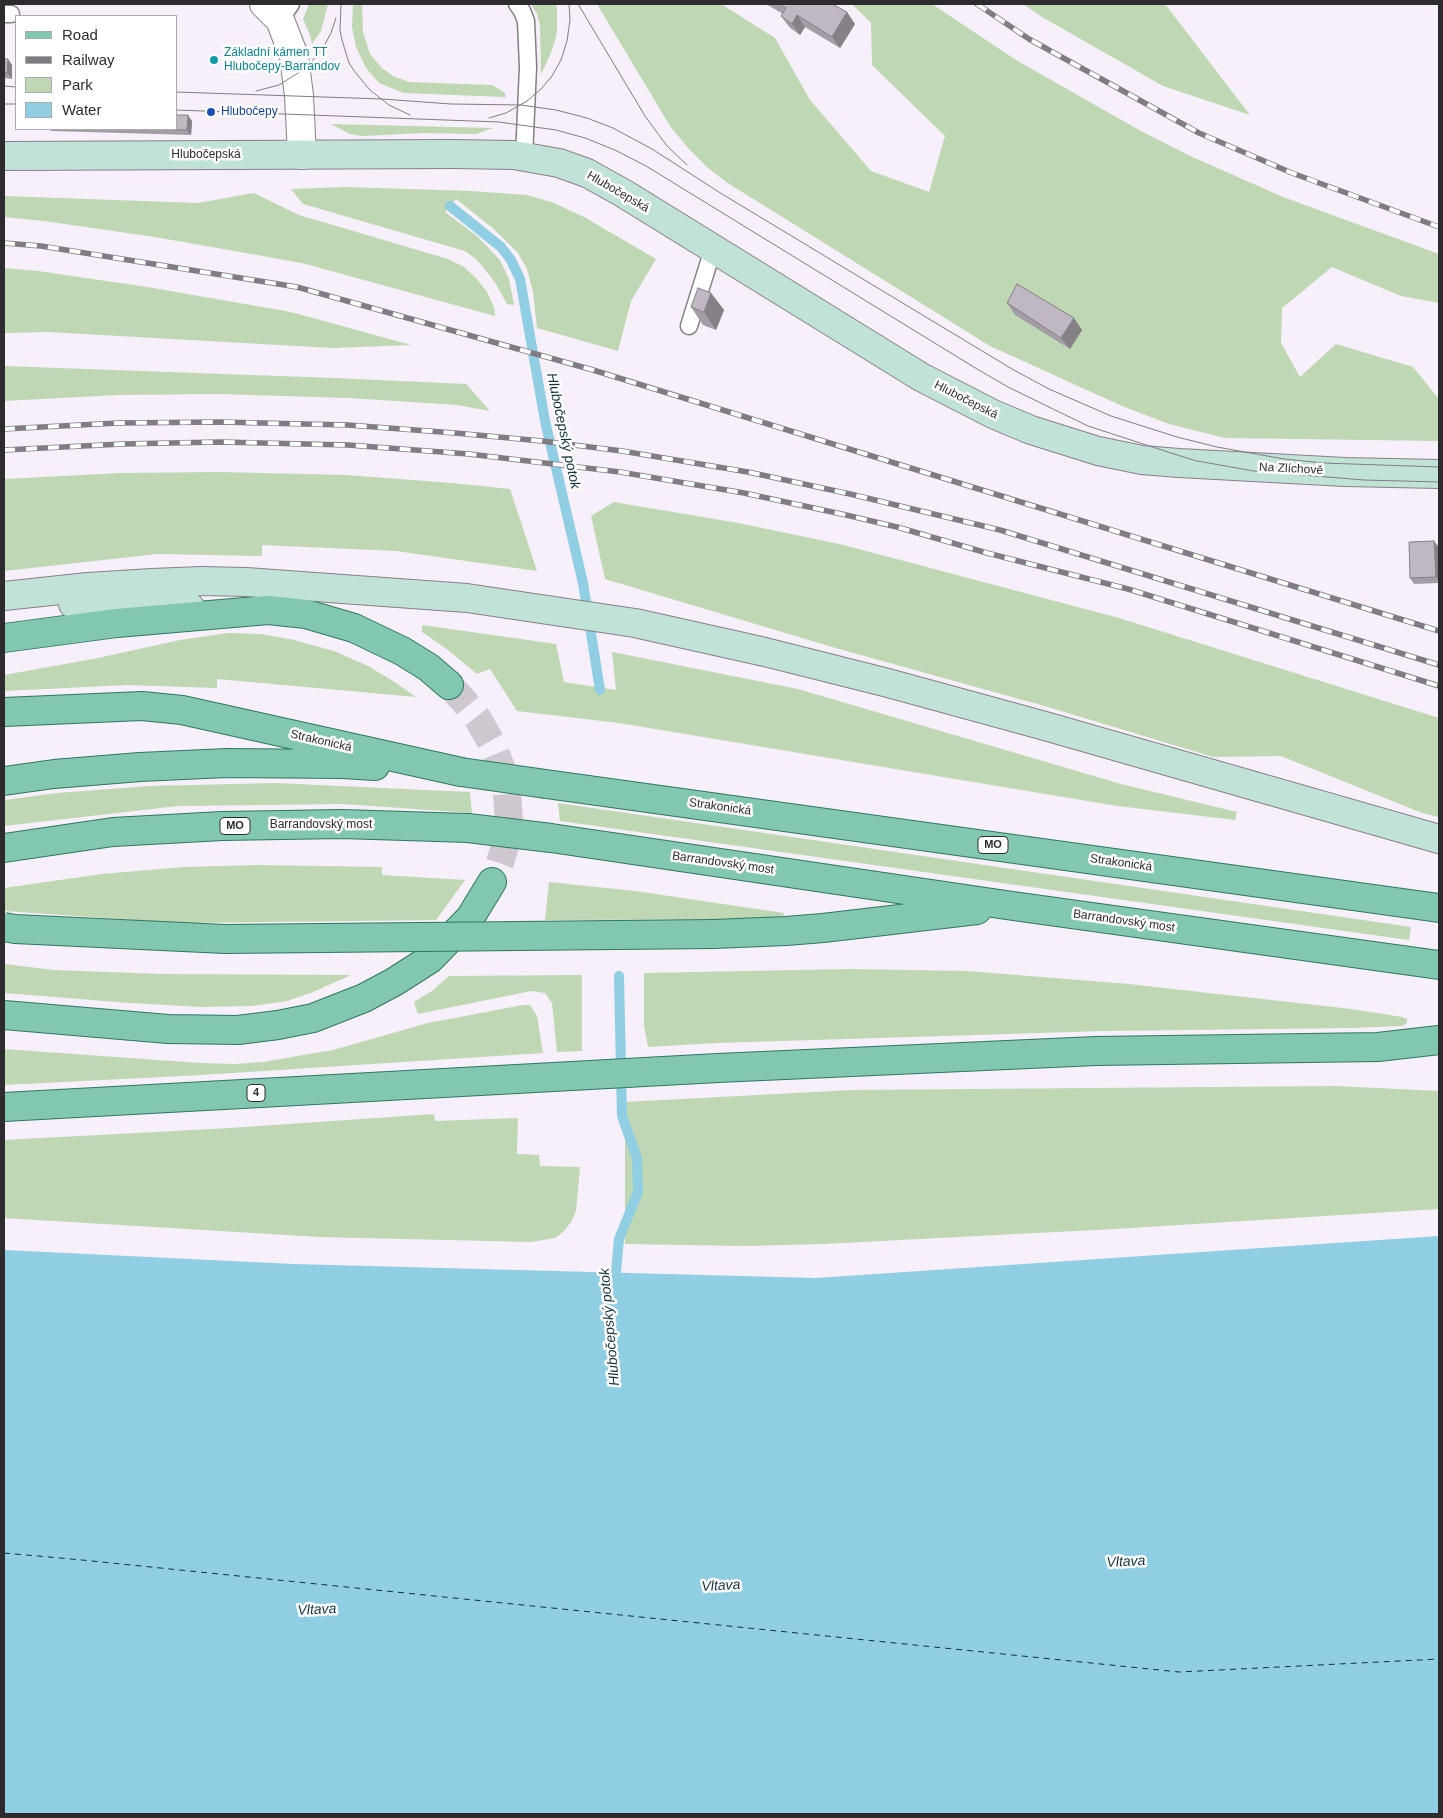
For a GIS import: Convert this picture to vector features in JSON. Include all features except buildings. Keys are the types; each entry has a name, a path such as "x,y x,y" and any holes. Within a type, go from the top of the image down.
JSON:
{"main road":[{"name":"Hlubočepská","path":"4,156 454,154 524,157 559,164 587,173 622,193 921,376 993,414 1062,441 1142,460"},
{"name":"Na Zlíchově","path":"1142,460 1345,472 1439,474"},
{"path":"4,596 88,587 201,581 340,588 467,598 635,623 765,652 888,683 1439,839"},
{"path":"4,602 268,610 306,614 354,628 402,651 428,667 448,685"},
{"path":"4,638 117,623 268,610"},
{"name":"Strakonická","path":"4,712 142,706 182,710 461,772 1439,908"},
{"name":"MO","path":"4,781 140,766 227,763 342,764 461,772"},
{"name":"Barrandovský most","path":"4,848 113,832 222,826 342,824 468,828 550,838 1014,906 1439,964"},
{"path":"4,1015 168,1029 238,1030 312,1018 364,998 430,959 452,939 470,918 492,882"},
{"path":"4,927 225,939 714,934 786,932 1014,906"},
{"name":"4","path":"4,1107 718,1068 1096,1051 1378,1047 1439,1040"}],"street":[{"path":"278,9 294,56 302,155"}],"lane":[{"path":"517,4 526,21 528,68 524,157"},
{"path":"689,326 713,249"}],"green space":[{"path":"309,4 328,4 321,31 312,44 303,19"},
{"path":"353,4 362,4 363,32 370,54 382,68 393,76 409,82 492,85 504,92 506,97 404,93 379,83 366,68 356,47 352,27"},
{"path":"531,4 556,4 557,9 555,41 541,74 540,26 537,14"},
{"path":"597,4 721,4 775,38 810,100 871,171 929,192 945,136 872,65 871,23 852,4 932,4 1016,60 1139,130 1188,155 1283,197 1439,254 1439,303 1401,296 1332,267 1282,308 1281,343 1300,377 1336,344 1413,367 1439,399 1439,441 1225,438 1169,424 1122,406 990,346 726,182 707,167 670,126"},
{"path":"1023,4 1165,4 1250,115 1163,86 1042,17"},
{"path":"331,124 493,128 476,134 423,133 363,136 350,134"},
{"path":"346,187 471,191 527,195 554,203 584,217 656,259 631,301 618,351 537,328 533,292 527,269 518,253 494,229 456,199 445,212 478,237 500,260 509,279 514,305 507,304 487,272 476,259 465,251 303,204 291,189"},
{"path":"254,193 299,215 448,259 464,267 487,292 494,307 495,316 302,263 155,237 4,217 4,196 198,203"},
{"path":"4,268 38,271 147,287 291,312 411,345 333,348 48,332 4,333"},
{"path":"4,366 466,384 490,411 457,405 349,398 219,394 117,395 4,401"},
{"path":"219,472 346,475 510,489 537,571 396,551 262,545 262,556 157,554 4,571 4,479 120,473"},
{"path":"614,502 738,523 839,544 889,557 1119,618 1439,718 1439,817 1422,813 1281,756 1213,757 1048,707 839,649 605,579 591,516"},
{"path":"422,625 556,644 564,682 616,690 612,652 798,689 1121,784 1237,812 1235,820 1118,806 619,723 517,711 490,669 477,674 422,632"},
{"path":"228,633 261,634 294,640 334,651 368,666 416,697 217,679 217,688 127,685 4,691 4,675 98,658 180,640"},
{"path":"275,783 470,792 472,813 343,804 178,806 4,826 4,800 57,793 150,786"},
{"path":"558,803 1411,927 1409,940 560,821"},
{"path":"257,865 382,867 382,875 465,880 436,920 180,923 4,911 4,888 102,874 184,867"},
{"path":"549,882 635,891 784,913 783,919 545,920"},
{"path":"4,964 54,970 161,974 351,975 287,1001 252,1006 201,1007 4,993"},
{"path":"851,969 967,971 1129,984 1351,1009 1402,1017 1407,1019 1407,1023 1402,1026 1351,1028 1104,1031 717,1043 648,1047 644,1025 644,973"},
{"path":"582,975 582,1051 557,1052 552,1003 545,993 531,991 418,1014 414,1002 432,991 449,976"},
{"path":"530,1005 537,1016 543,1053 201,1075 4,1085 4,1049 200,1063 235,1064 263,1062 333,1050 428,1023"},
{"path":"1336,1086 1439,1091 1439,1209 1114,1229 823,1244 745,1246 625,1244 625,1102 852,1090"},
{"path":"434,1114 435,1121 518,1118 517,1154 539,1155 540,1166 580,1167 576,1211 564,1231 555,1238 531,1242 320,1237 4,1218 4,1140 231,1128"}],"water":[{"name":"Vltava","path":"1439,1236 1439,1814 4,1814 4,1250 293,1264 816,1278"}],"waterway":[{"name":"Hlubočepský potok","path":"450,206 501,247 511,260 520,279 545,421 583,583 600,690"},
{"name":"Hlubočepský potok","path":"617,1284 616,1272 619,1239 638,1192 637,1158 622,1116 619,976"}],"ferry route":[{"path":"4,1553 1179,1672 1439,1659"}],"tunnel":[{"path":"449,685 478,719 491,742 501,767 507,794 509,821 506,842 492,882"}],"tram line":[{"path":"341,4 340,30 349,63 370,90 389,105 410,115"},
{"path":"489,118 506,113 527,101 552,76 561,60 567,41 570,20 569,4"},
{"path":"578,4 645,116 667,146 687,165"},
{"path":"256,91 279,85 306,68 323,48 336,18"},
{"path":"4,86 15,87"},
{"path":"178,92 382,99 451,104 521,105 556,110 587,118 613,128 652,149 722,194 1012,369 1049,389 1111,416 1177,437 1217,447 1284,459 1323,463 1439,467"},
{"path":"4,104 15,104"},
{"path":"178,110 499,122 556,130 585,138 615,150 646,166 977,369 1008,387 1088,426 1197,461 1254,471 1364,480 1439,482"}],"railway":[{"path":"977,4 1029,39 1199,133 1292,173 1439,227"},
{"path":"4,243 41,246 297,287 593,370 1439,631"},
{"path":"4,429 118,423 219,422 348,425 542,441 622,451 748,472 1000,530 1439,665"},
{"path":"4,450 122,444 220,442 348,445 469,454 620,472 744,493 897,527 987,553 1128,589 1439,686"}],"place":[{"name":"Základní kámen TT Hlubočepy-Barrandov","path":"214,60"},
{"name":"Hlubočepy","path":"211,112"}]}
